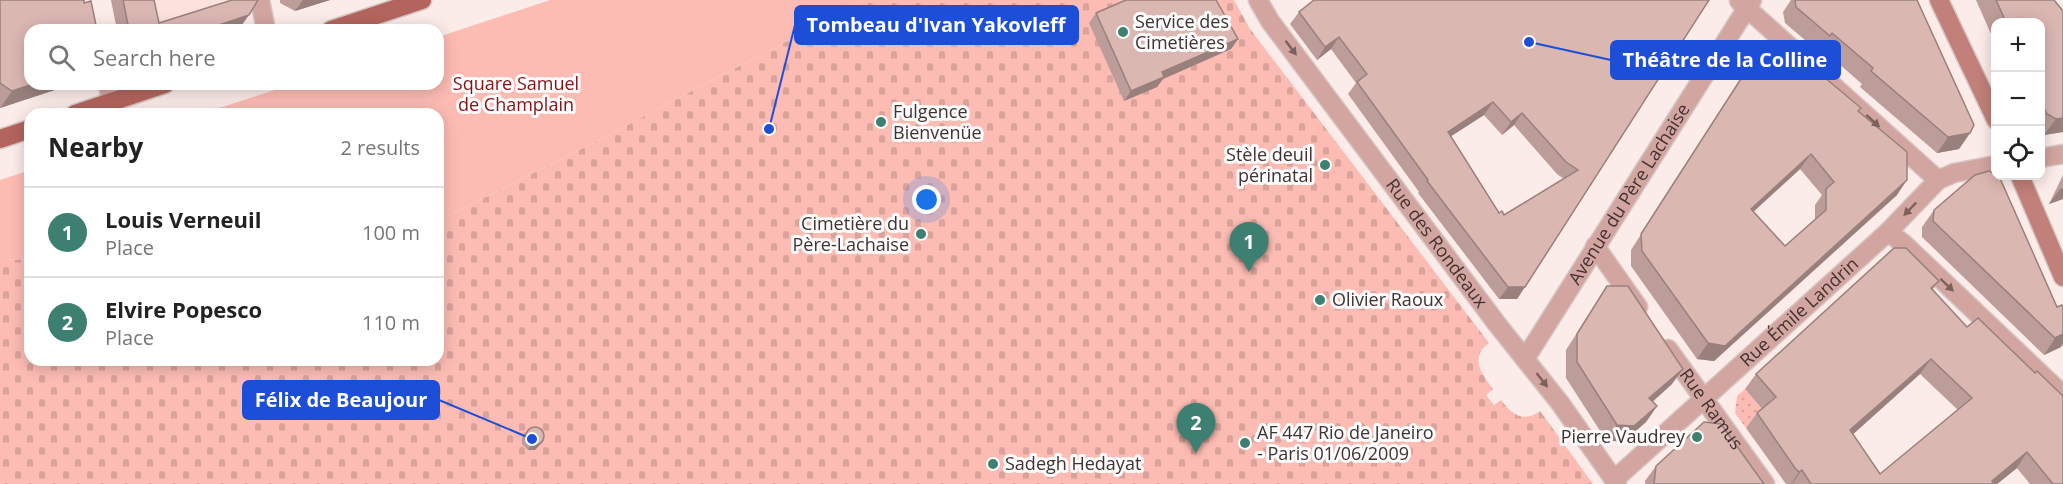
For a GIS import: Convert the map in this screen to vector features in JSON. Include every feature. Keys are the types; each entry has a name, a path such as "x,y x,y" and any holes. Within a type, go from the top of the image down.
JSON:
{"main road":[{"path":"349,24 422,0"},
{"path":"1939,0 1991,111"},
{"path":"85,108 110,93 128,90"},
{"path":"0,138 24,131"},
{"path":"2022,180 2063,277"}],"street":[{"path":"260,0 265,24"},
{"name":"Rue des Rondeaux","path":"1258,0 1277,31 1490,315 1560,403 1616,482"},
{"path":"1745,3 1938,180"},
{"name":"Avenue du Père Lachaise","path":"1525,359 1745,3"},
{"path":"2045,157 2063,154"},
{"name":"Rue Émile Landrin","path":"1616,482 1888,232 1938,180 1954,173 1991,166"},
{"path":"1888,232 1905,244 2063,395"},
{"name":"Rue Ramus","path":"1595,246 1765,484"}],"shaded area":[{"path":"111,0 245,0 248,15 241,24 116,24"}],"green space":[{"name":"Square Samuel de Champlain","path":"550,0 865,0 595,142 444,218 444,108 219,108 275,90 444,90 444,35"},
{"name":"Cimetière du Père-Lachaise","path":"865,0 1234,0 1250,29 1489,343 1479,355 1478,360 1482,372 1493,389 1486,395 1494,405 1501,400 1513,413 1522,417 1534,415 1540,411 1593,484 0,484 0,260 24,259 24,366 444,366 444,218 595,142"},
{"path":"24,172 24,259 0,260 0,180"},
{"path":"1745,389 1765,413 1746,428 1735,413 1737,396"}],"building":[{"path":"0,0 84,0 84,3 91,1 96,24 24,24 24,87 12,91 0,83"},
{"path":"123,0 154,0 159,23 232,0 258,0 249,15 222,24 128,24"},
{"path":"1126,0 1216,0 1238,39 1162,72 1164,77 1131,91 1096,13"},
{"path":"1314,0 1709,0 1525,287 1508,287 1427,181 1357,82 1367,74 1339,37 1325,47 1299,12","holes":["1493,102 1511,122 1522,113 1566,162 1578,170 1504,215 1502,211 1499,213 1448,132"]},
{"path":"1795,0 1917,0 1974,125 1970,133 1948,137 1871,71 1873,68 1832,33 1830,36 1796,7"},
{"path":"1996,0 2054,0 2063,11 2063,118 2056,119 2047,114 2045,110 2045,18 2004,18"},
{"path":"1781,41 1861,108 1858,111 1907,152 1907,180 1725,346 1708,343 1642,251 1641,234 1764,43","holes":["1811,154 1834,182 1826,189 1826,210 1785,246 1751,209"]},
{"path":"1989,171 1991,180 2001,180 2057,307 2062,305 2063,334 2055,338 1933,221 1934,210 1975,175"},
{"path":"1894,248 1906,248 1939,281 1931,288 1967,327 1978,318 2035,373 2037,371 2063,396 2063,484 2053,484 2027,452 1992,481 1994,484 1811,484 1802,470 1799,472 1795,468 1757,413 1776,397 1756,374","holes":["1931,359 1972,398 1880,474 1850,430"]},
{"path":"1607,286 1628,286 1683,369 1649,398 1657,406 1634,426 1617,425 1577,362 1577,334"},
{"path":"1704,422 1721,424 1764,484 1654,484 1656,466"},
{"path":"531,427 539,427 544,432 542,443 531,445 526,440 526,432"}],"place":[{"name":"Service des Cimetières","path":"1123,32"},
{"name":"Théâtre de la Colline","path":"1529,42"},
{"name":"Fulgence Bienvenüe","path":"881,122"},
{"name":"Tombeau d'Ivan Yakovleff","path":"769,129"},
{"name":"Stèle deuil périnatal","path":"1325,165"},
{"name":"Cimetière du Père-Lachaise","path":"921,234"},
{"name":"Louis Verneuil","path":"1249,272"},
{"name":"Olivier Raoux","path":"1320,300"},
{"name":"Pierre Vaudrey","path":"1697,437"},
{"name":"Félix de Beaujour","path":"532,439"},
{"name":"AF 447 Rio de Janeiro - Paris 01/06/2009","path":"1245,443"},
{"name":"Elvire Popesco","path":"1196,453"},
{"name":"Sadegh Hedayat","path":"993,464"}]}
